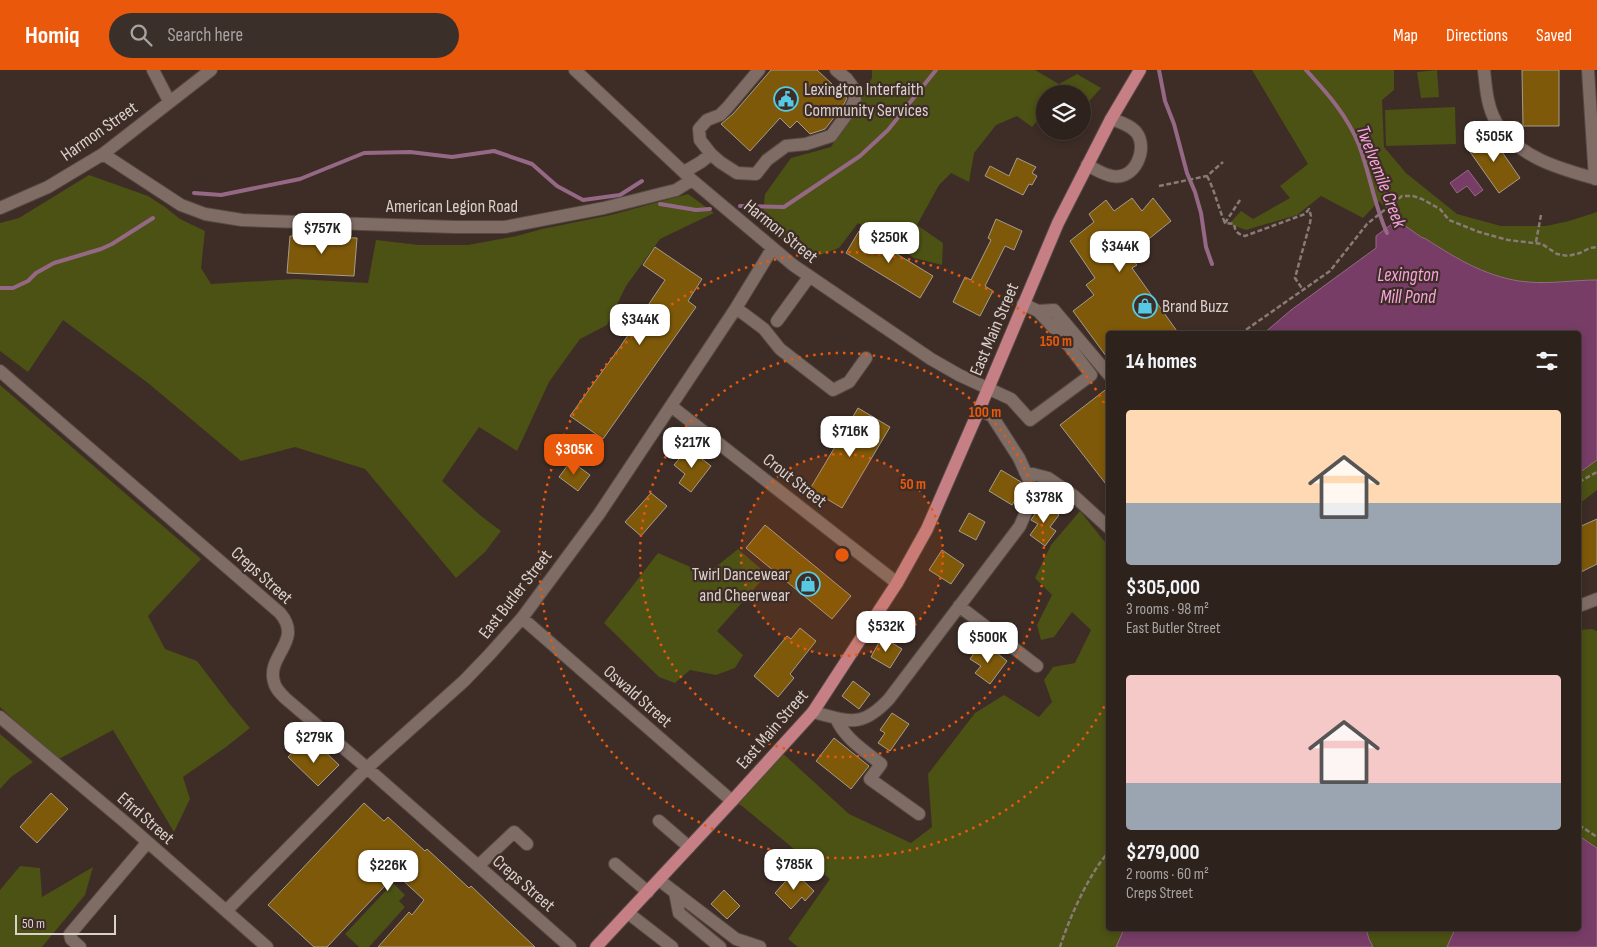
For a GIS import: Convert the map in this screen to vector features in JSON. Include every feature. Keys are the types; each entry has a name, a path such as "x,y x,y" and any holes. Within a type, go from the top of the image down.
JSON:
{"main road":[{"name":"East Main Street","path":"596,947 732,802 813,712 896,583 927,529 1058,223 1111,119 1140,70"}],"street":[{"path":"153,70 170,102"},
{"name":"Harmon Street","path":"0,208 48,187 103,154 212,70"},
{"name":"Harmon Street","path":"575,70 688,176 809,277 932,359 959,375 1012,399 1030,420 1091,374 1063,338 1038,311"},
{"path":"759,70 727,108 720,114 706,120 699,129 700,140 710,154 737,173 756,174 767,160 786,146 806,144 831,136 850,110 855,99 855,90 836,70"},
{"path":"1484,70 1486,93 1490,107 1496,122 1504,133 1532,156 1556,167 1596,179 1588,70"},
{"path":"1087,165 1113,177 1127,174 1137,165 1141,154 1141,140 1130,127 1111,119"},
{"name":"American Legion Road","path":"103,154 181,206 205,214 242,220 505,227 604,208 676,190 710,154"},
{"name":"East Butler Street","path":"226,911 367,768 464,681 522,618 599,514 736,308 772,248"},
{"path":"776,321 809,277"},
{"path":"1023,304 1038,311 1054,310 1106,371"},
{"path":"736,308 764,329 780,349 833,390 849,382 866,358"},
{"name":"Creps Street","path":"0,371 280,613 288,627 288,635 273,670 273,681 284,698 367,768 570,947"},
{"name":"Crout Street","path":"671,406 896,583"},
{"path":"813,712 851,721 866,719 879,710 1020,526 1030,502 1029,480 1019,458 992,416 979,410"},
{"path":"1025,472 1048,478 1074,496 1106,525"},
{"path":"1581,605 1597,598"},
{"path":"959,606 1037,666"},
{"name":"Oswald Street","path":"522,618 732,802"},
{"name":"Efird Street","path":"0,718 147,842 267,947"},
{"path":"836,718 842,730 881,764 870,779 919,814"},
{"path":"659,821 689,847"},
{"path":"478,866 514,832 527,844"},
{"path":"80,947 71,939 70,934 147,842"},
{"path":"615,864 648,892"},
{"path":"659,880 737,943 760,947"},
{"path":"675,892 679,913 720,947"},
{"path":"628,913 672,947"}],"path":[{"path":"1159,186 1207,176 1223,162"},
{"path":"1207,176 1213,188 1224,223"},
{"path":"1244,331 1330,271 1367,224 1402,196 1413,196 1422,199 1440,209 1449,220 1479,232 1508,240 1536,242 1557,254 1568,256 1597,247"},
{"path":"1224,223 1240,200"},
{"path":"1224,223 1234,224 1235,230 1240,235 1245,236 1305,214 1309,210 1311,216 1310,223 1295,278 1303,290"},
{"path":"1536,242 1541,215"},
{"path":"1581,481 1597,472"},
{"path":"1581,826 1597,837"},
{"path":"1060,947 1069,922 1101,860 1106,855"}],"green space":[{"path":"872,70 1035,70 1059,84 1077,74 1101,88 1091,99 1091,85 1036,85 1036,122 1032,127 1017,116 996,125 974,153 969,182 951,173 939,185 917,225 943,243 942,265 914,258 858,223 839,248 817,256 781,239 763,213 765,194 791,158 831,147 872,78"},
{"path":"1252,70 1394,70 1394,90 1382,100 1384,147 1406,173 1457,214 1501,226 1546,226 1597,212 1597,280 1553,283 1528,282 1500,277 1462,261 1412,232 1400,223 1379,201 1363,218 1321,196 1297,215 1246,230 1229,224 1241,211 1253,219 1290,198 1280,186 1308,164"},
{"path":"1437,70 1439,97 1421,98 1417,72"},
{"path":"1455,107 1456,144 1386,146 1385,110"},
{"path":"89,175 148,196 180,219 205,231 201,268 211,284 296,279 368,283 376,240 419,245 468,245 611,215 688,194 714,213 660,239 626,286 607,325 580,339 549,382 517,451 479,427 442,481 501,531 485,552 456,578 365,469 295,447 241,461 148,383 63,320 28,372 0,351 0,223 19,218"},
{"path":"0,385 201,559 148,616 165,649 197,661 250,728 183,777 190,799 174,832 113,730 57,760 0,707"},
{"path":"1597,460 1597,490 1581,502 1581,472"},
{"path":"1080,511 1106,543 1106,931 1123,931 1116,947 798,947 788,939 830,879 742,806 732,801 778,749 849,814 911,843 932,827 928,774 975,713 1004,695 1039,717 1052,702 1044,680 1053,667 1075,663 1091,630 1072,612 1054,637 1041,640 1037,625 1052,595 1035,578 1051,545"},
{"path":"738,549 767,574 717,631 743,655 735,668 716,675 690,670 675,683 659,677 604,623 658,553 707,574"},
{"path":"1592,629 1597,631 1597,848 1581,837 1581,630"},
{"path":"0,734 33,762 11,777 0,789"},
{"path":"20,866 40,868 42,897 93,867 85,895 42,947 0,947 0,890"},
{"path":"393,883 405,895 399,901 405,907 369,947 359,947 345,934"},
{"path":"1367,931 1454,931 1447,947 1373,947"}],"water":[{"path":"1468,170 1483,190 1475,196 1467,186 1457,193 1450,183"},
{"name":"Lexington Mill Pond","path":"1397,220 1421,237 1462,261 1500,277 1528,282 1597,280 1597,460 1581,472 1581,331 1266,331 1291,310 1376,248 1376,236"},
{"path":"1581,837 1597,848 1597,947 1447,947 1454,931 1581,931"},
{"path":"1123,931 1367,931 1373,947 1116,947"}],"building":[{"path":"771,70 817,70 847,98 825,129 810,134 797,121 790,128 780,118 750,151 721,124 733,114"},
{"path":"1522,70 1559,70 1559,126 1523,126"},
{"path":"1489,133 1520,178 1499,193 1468,149"},
{"path":"1017,158 1036,167 1032,173 1037,176 1032,185 1029,184 1023,195 985,176 990,166 1009,176"},
{"path":"1132,198 1142,211 1153,198 1171,221 1129,255 1137,265 1132,268 1177,331 1106,331 1106,356 1073,311 1094,295 1086,285 1095,278 1070,241 1094,222 1089,214 1106,200 1114,211"},
{"path":"996,219 1022,231 1014,250 1005,246 985,286 993,291 980,316 953,302 965,277 971,280 991,240 988,238"},
{"path":"316,231 330,232 330,237 357,238 354,276 287,273 290,236 316,237"},
{"path":"859,231 933,276 920,298 846,253"},
{"path":"655,247 702,279 688,301 696,307 603,439 570,416 665,280 643,265"},
{"path":"1106,389 1106,484 1060,425"},
{"path":"858,408 890,427 842,508 810,489"},
{"path":"688,448 711,466 691,492 679,483 685,474 674,465"},
{"path":"571,461 590,475 578,491 559,477"},
{"path":"1001,470 1021,482 1021,490 1012,505 989,491"},
{"path":"651,493 667,506 641,536 625,522"},
{"path":"1042,503 1059,515 1050,527 1056,531 1045,546 1030,535 1038,524 1031,520"},
{"path":"969,513 985,522 976,540 959,531"},
{"path":"1597,519 1597,564 1581,572 1581,526"},
{"path":"765,525 851,596 832,619 746,548"},
{"path":"942,550 964,565 951,584 929,570"},
{"path":"800,628 816,641 790,674 794,678 778,697 754,676 787,636 791,639"},
{"path":"882,637 902,649 890,668 871,657"},
{"path":"979,646 990,654 993,650 1007,661 990,684 975,673 981,666 970,659"},
{"path":"853,681 870,694 859,709 842,696"},
{"path":"892,713 909,724 890,751 878,743 885,733 880,730"},
{"path":"834,738 869,766 851,789 816,761"},
{"path":"299,745 309,755 318,745 339,765 318,786 288,757"},
{"path":"51,793 68,809 37,843 20,827"},
{"path":"364,803 384,821 388,817 425,851 427,849 469,888 471,886 535,947 378,947 409,912 412,915 424,900 396,874 327,947 314,947 268,905"},
{"path":"794,872 814,891 805,901 802,897 791,909 775,893"},
{"path":"724,890 740,906 727,919 711,904"}],"waterway":[{"path":"740,206 784,207 860,156 888,130 936,70"},
{"path":"1159,70 1165,101 1174,124 1187,173 1201,213 1206,247 1212,264"},
{"name":"Twelvemile Creek","path":"1306,70 1336,105 1354,134 1363,156 1387,233"},
{"path":"194,193 221,195 300,179 364,153 410,152 452,157 494,151 532,164 557,186 583,200 620,195 642,181"},
{"path":"660,204 696,210 710,209"},
{"path":"0,288 13,288 28,281 36,273 54,263 112,244 153,218"}],"place":[{"name":"Lexington Interfaith Community Services","path":"786,99"},
{"name":"Brand Buzz","path":"1145,306"},
{"name":"Twirl Dancewear and Cheerwear","path":"808,584"}]}
